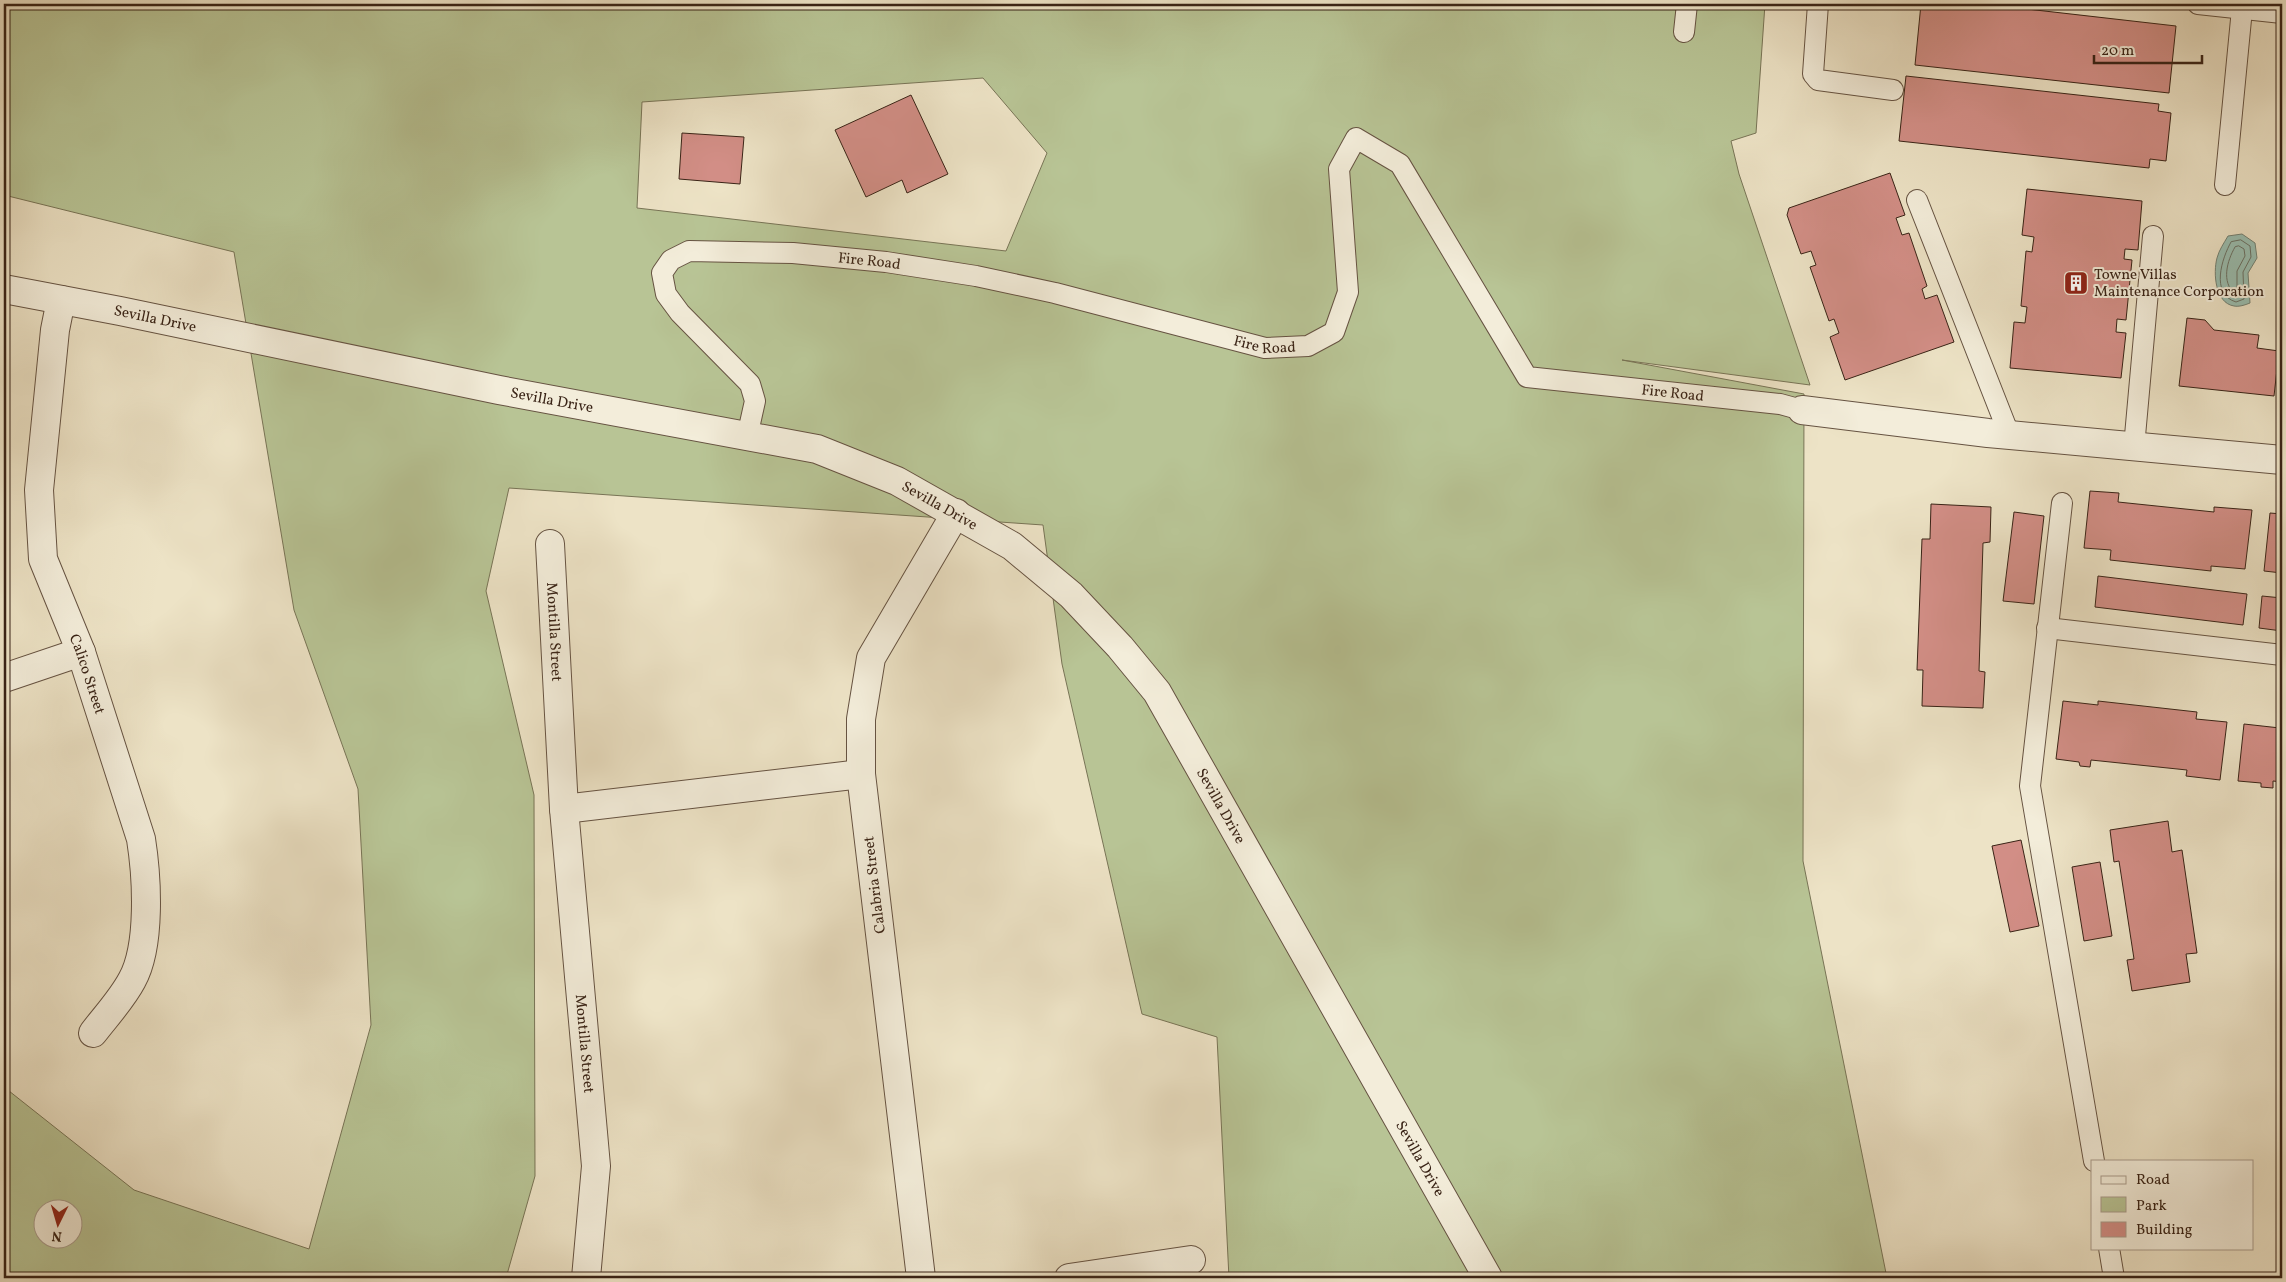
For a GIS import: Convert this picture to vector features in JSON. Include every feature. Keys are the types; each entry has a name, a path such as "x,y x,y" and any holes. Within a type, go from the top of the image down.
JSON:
{"street":[{"name":"Sevilla Drive","path":"4,289 499,390 817,449 897,481 1012,546 1071,595 1120,647 1157,692 1488,1278"},
{"name":"Calico Street","path":"60,300 55,330 39,490 43,559 81,652 141,839 146,871 144,929 133,979 93,1033"},
{"path":"1802,410 2009,434 2282,460"},
{"name":"Calabria Street","path":"921,1278 861,774 861,719 871,658 956,513"},
{"name":"Montilla Street","path":"550,544 564,809 596,1166 586,1278"},
{"path":"4,678 81,652"},
{"path":"564,809 861,774"},
{"path":"1069,1278 1191,1260"}],"lane":[{"path":"1684,32 1687,4"},
{"path":"1818,4 1813,74 1818,80 1893,90"},
{"path":"2198,4 2282,13"},
{"path":"2225,185 2242,9"},
{"name":"Fire Road","path":"747,436 754,401 750,384 680,313 666,294 662,273 671,260 689,251 793,253 895,263 976,276 1054,293 1265,348 1308,346 1334,332 1348,292 1339,169 1356,138 1400,164 1527,377 1780,404 1802,410"},
{"path":"1917,200 2009,434"},
{"path":"2134,446 2153,236"},
{"path":"2062,503 2030,786 2094,1160"},
{"path":"2047,628 2282,654"},
{"path":"2109,1250 2114,1278"}],"green space":[{"path":"4,4 1765,4 1756,133 1731,141 1739,174 1810,385 1622,360 1804,394 1803,861 1887,1278 1229,1278 1217,1037 1142,1014 1062,664 1043,525 509,488 486,591 534,795 535,1176 506,1278 4,1278 4,1087 134,1190 309,1249 371,1025 358,789 294,610 234,252 4,195","holes":["983,78 1047,153 1006,251 637,208 642,102"]}],"water":[{"path":"2242,234 2255,243 2257,258 2248,273 2250,303 2236,306 2228,304 2219,293 2215,271 2219,252 2228,236"}],"building":[{"path":"1921,4 1983,4 2176,26 2169,93 1915,65"},
{"path":"1906,76 2159,104 2158,111 2171,113 2166,161 2150,159 2149,168 1899,141"},
{"path":"911,95 948,174 907,193 902,180 866,197 835,130"},
{"path":"682,133 744,137 740,184 679,179"},
{"path":"1890,173 1905,215 1896,218 1902,235 1909,233 1927,286 1922,289 1925,299 1937,295 1954,342 1845,380 1830,337 1839,333 1834,319 1829,321 1810,267 1816,265 1811,251 1801,254 1787,215 1789,208"},
{"name":"Towne Villas Maintenance Corporation","path":"2027,189 2142,201 2138,250 2125,249 2124,259 2132,260 2126,320 2117,319 2116,332 2126,333 2121,378 2010,368 2014,322 2025,323 2027,307 2021,306 2026,251 2032,252 2034,237 2022,235"},
{"name":"Towne Villas Maintenance Corporation","path":"2187,318 2205,320 2214,330 2259,335 2257,348 2279,351 2274,396 2179,386"},
{"path":"2090,491 2119,493 2118,502 2214,512 2214,507 2252,510 2245,569 2211,566 2211,571 2110,560 2111,550 2084,548"},
{"path":"1931,504 1991,507 1990,542 1983,543 1979,671 1985,672 1983,708 1922,706 1923,670 1917,670 1922,539 1930,539"},
{"path":"2014,512 2044,516 2034,604 2003,601"},
{"path":"2270,513 2282,514 2282,573 2264,571"},
{"path":"2098,576 2247,594 2243,625 2095,607"},
{"path":"2262,596 2282,598 2282,631 2259,628"},
{"path":"2063,701 2098,705 2098,701 2197,712 2196,719 2227,722 2220,780 2186,776 2187,770 2091,760 2090,767 2080,766 2079,762 2056,759"},
{"path":"2281,722 2282,782 2273,781 2273,788 2261,787 2261,783 2238,781 2244,724 2280,728"},
{"path":"2168,821 2172,852 2182,850 2197,953 2186,954 2190,982 2132,991 2127,960 2134,959 2119,861 2114,862 2110,830"},
{"path":"2021,840 2039,926 2010,932 1992,846"},
{"path":"2100,862 2112,936 2084,941 2072,867"}],"place":[{"name":"Towne Villas Maintenance Corporation","path":"2076,283"}]}
